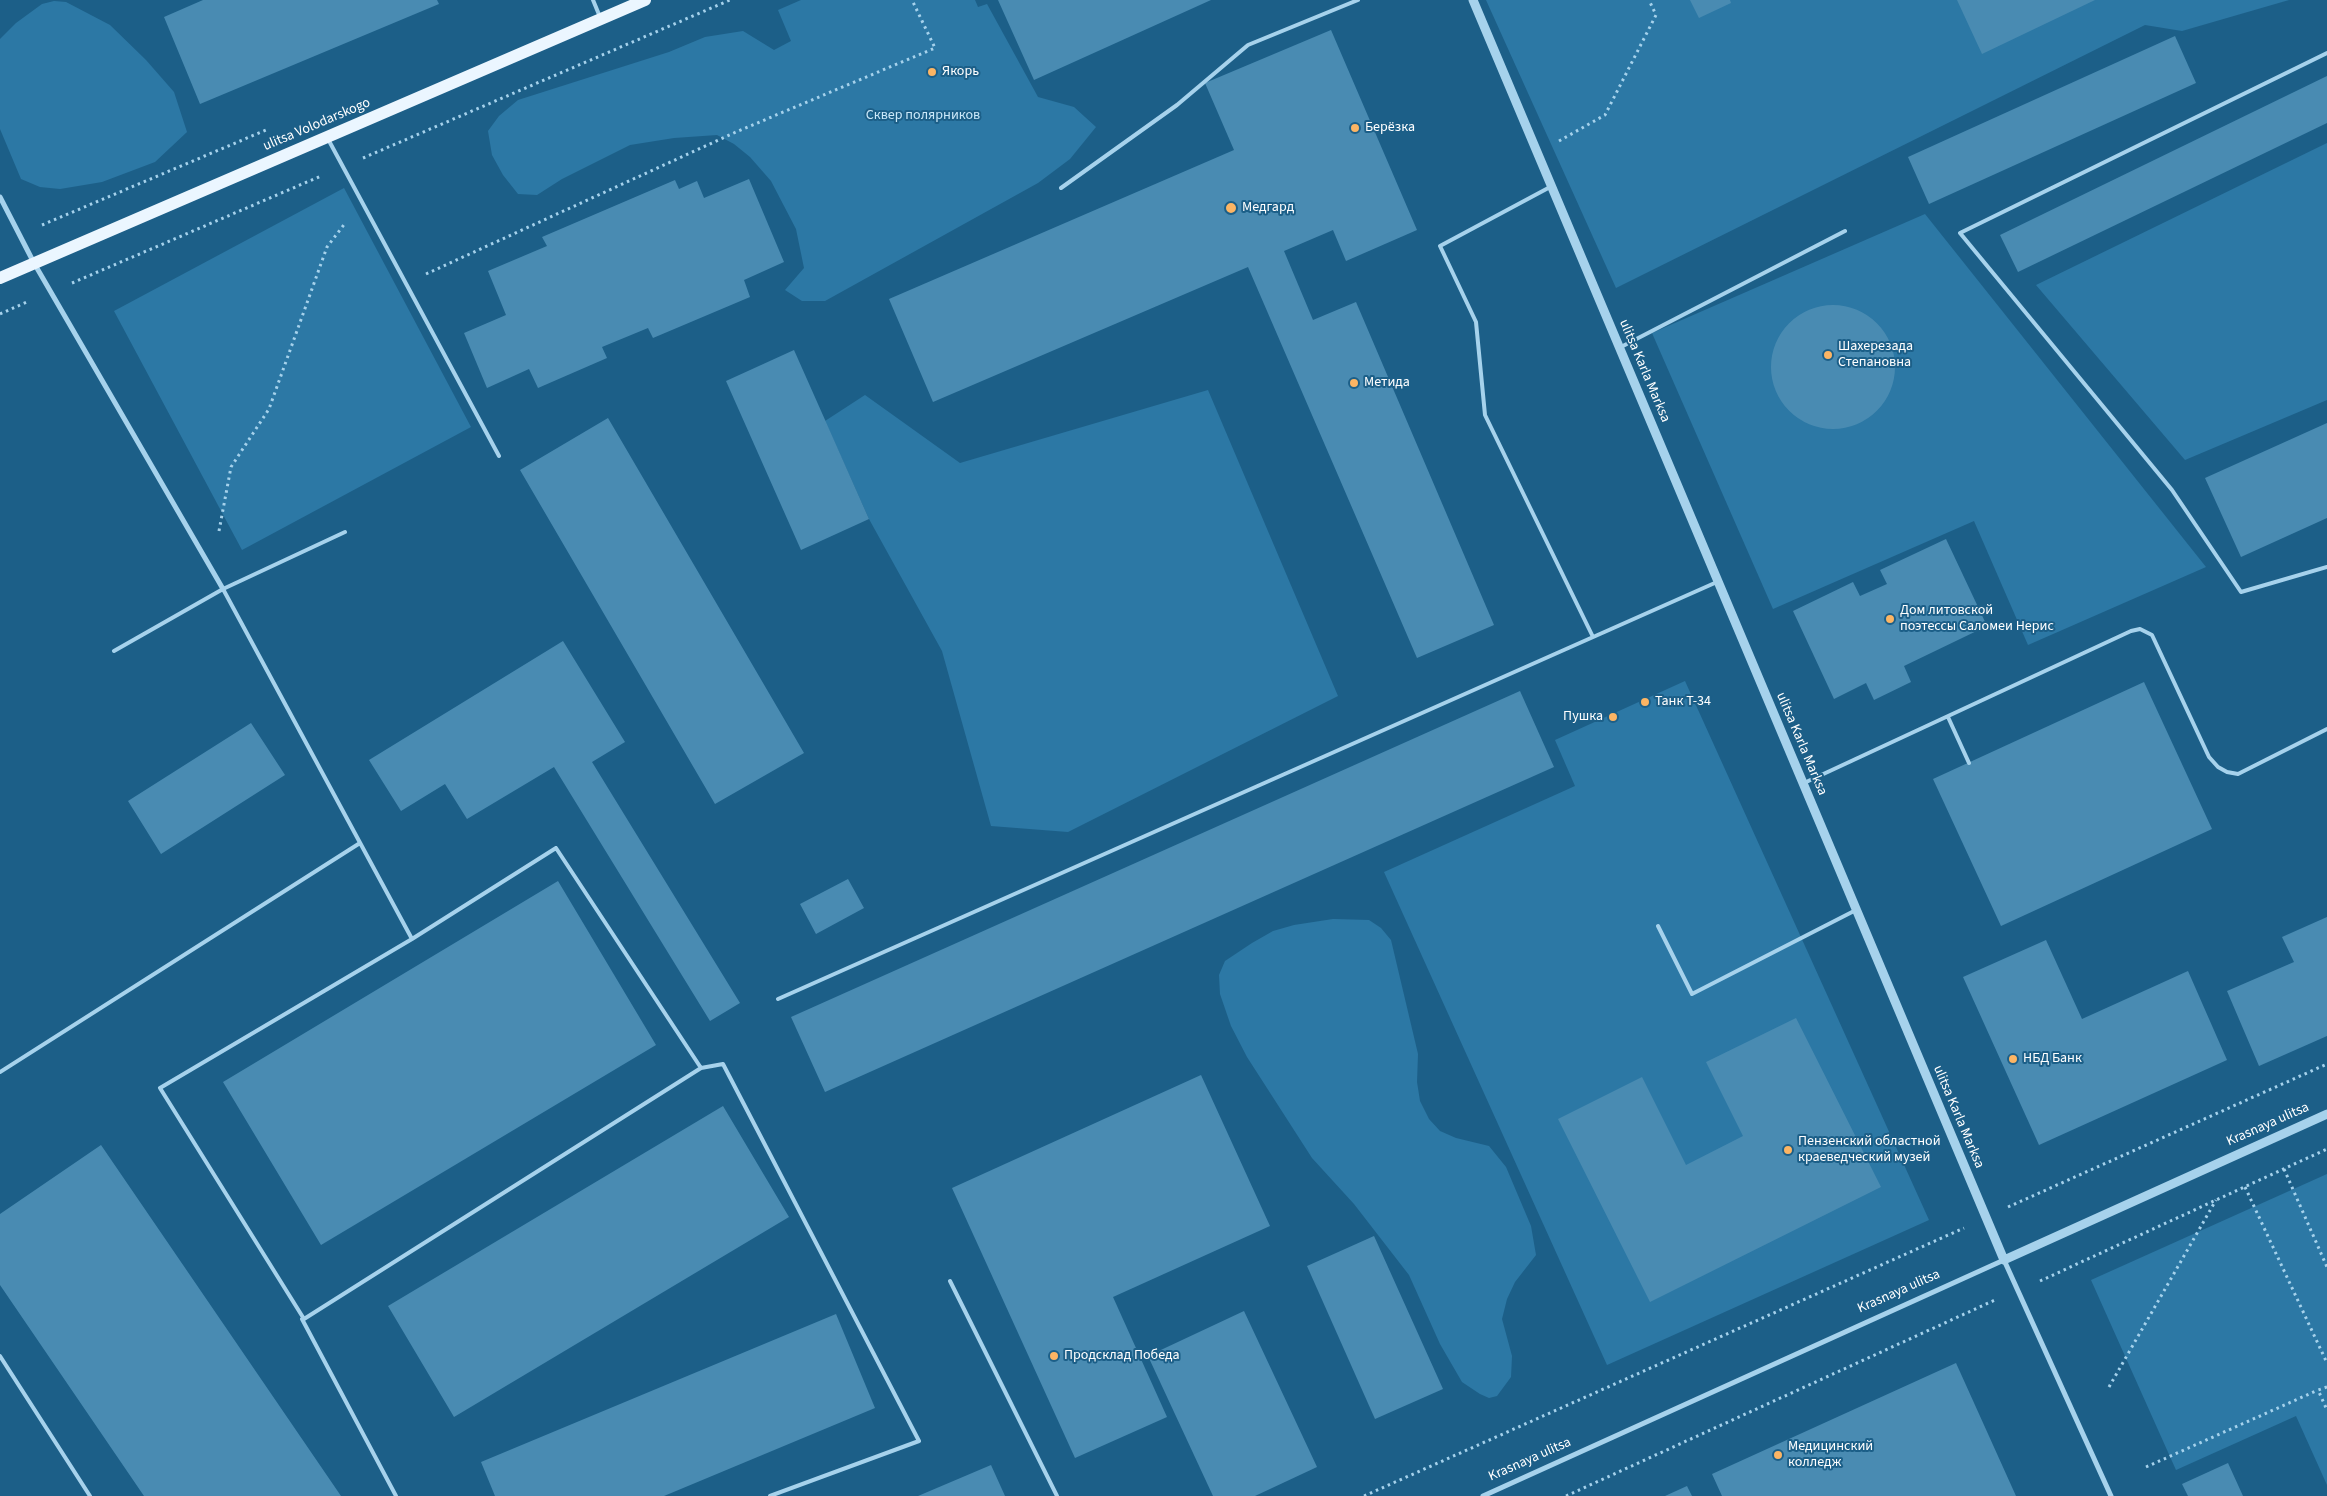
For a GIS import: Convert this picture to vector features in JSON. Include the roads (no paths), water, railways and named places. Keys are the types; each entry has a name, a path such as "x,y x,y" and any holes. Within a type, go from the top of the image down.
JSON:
{"main road":[{"name":"ulitsa Volodarskogo","path":"0,278 646,0"}],"street":[{"name":"ulitsa Karla Marksa","path":"1473,0 2004,1260 2111,1496"},
{"path":"0,198 34,263 223,589"},
{"name":"Krasnaya ulitsa","path":"1483,1496 2327,1114"}],"lane":[{"path":"593,0 601,19"},
{"path":"1061,188 1177,105 1248,45 1358,0"},
{"path":"2327,52 1960,233 2172,490 2241,592 2327,567"},
{"path":"327,137 498,456"},
{"path":"1552,186 1440,246 1476,322 1485,415 1593,637"},
{"path":"1619,348 1845,231"},
{"path":"114,651 223,589 345,532"},
{"path":"778,999 1718,582"},
{"path":"223,589 412,939"},
{"path":"1803,784 2131,631 2140,629 2152,635 2209,757 2218,767 2227,772 2238,774 2327,728"},
{"path":"1948,716 1969,763"},
{"path":"0,1072 360,843"},
{"path":"701,1068 556,848 412,939 160,1088 304,1320 701,1068 723,1064 919,1441 770,1496"},
{"path":"1658,926 1692,994 1856,910"},
{"path":"950,1281 1057,1496"},
{"path":"295,1304 396,1496"},
{"path":"0,1356 90,1496"}],"place":[{"name":"Якорь","path":"932,72"},
{"name":"Берёзка","path":"1355,128"},
{"name":"Медгард","path":"1231,208"},
{"name":"Шахерезада Степановна","path":"1828,355"},
{"name":"Метида","path":"1354,383"},
{"name":"Дом литовской поэтессы Саломеи Нерис","path":"1890,619"},
{"name":"Танк Т-34","path":"1645,702"},
{"name":"Пушка","path":"1613,717"},
{"name":"НБД Банк","path":"2013,1059"},
{"name":"Пензенский областной краеведческий музей","path":"1788,1150"},
{"name":"Продсклад Победа","path":"1054,1356"},
{"name":"Медицинский колледж","path":"1778,1455"}],"park label":[{"name":"Сквер полярников","path":"923,116"}]}
